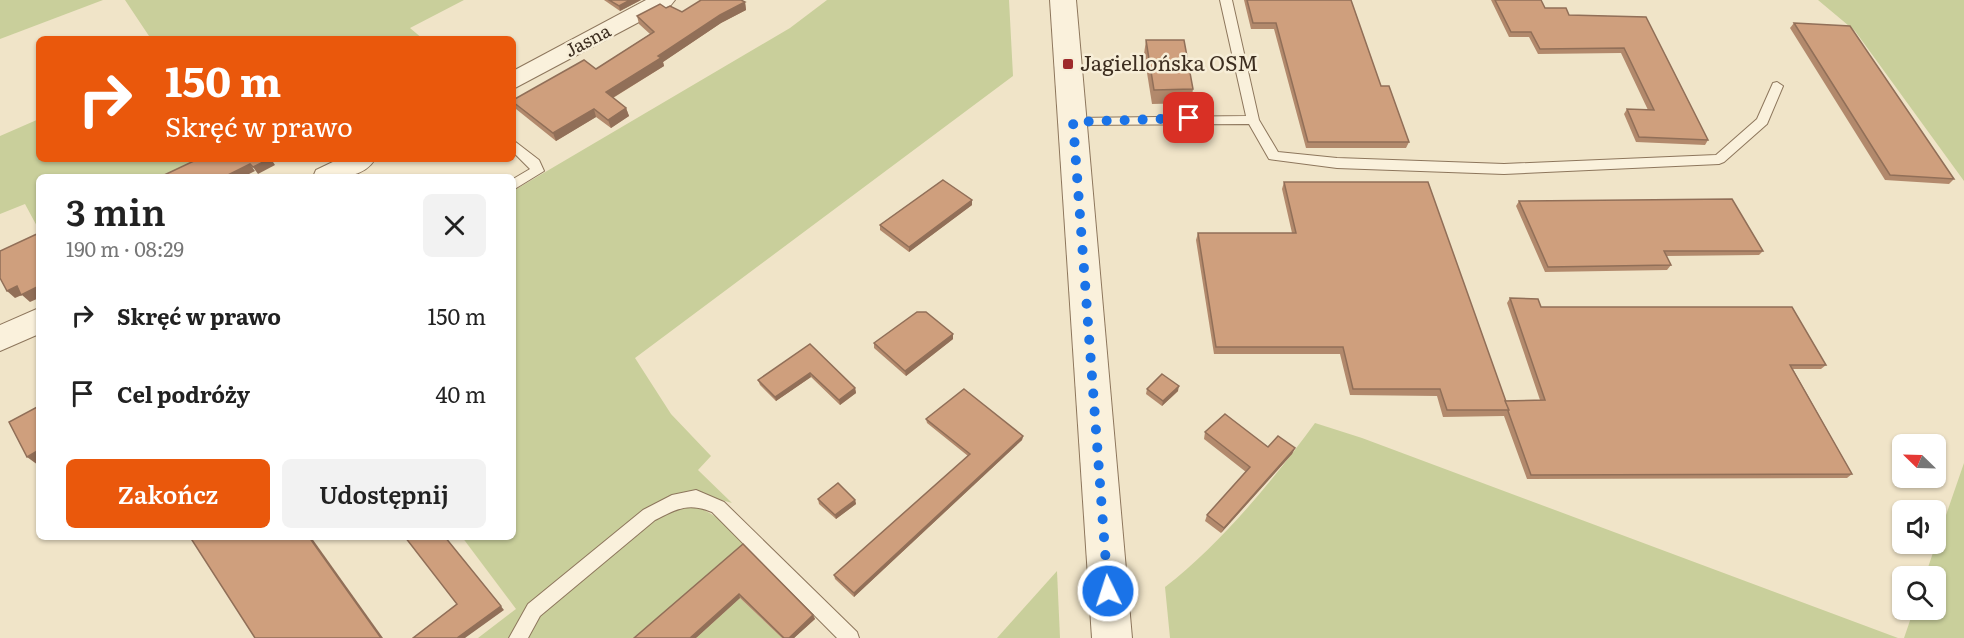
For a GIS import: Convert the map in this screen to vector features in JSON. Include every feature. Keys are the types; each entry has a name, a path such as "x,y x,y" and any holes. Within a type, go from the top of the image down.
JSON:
{"street":[{"name":"Jasna","path":"516,79 663,0"},
{"path":"1063,0 1112,638"},
{"path":"332,174 356,162"},
{"path":"0,339 36,321"}],"lane":[{"path":"1226,0 1252,120 1274,156 1337,162 1504,169 1719,159 1762,121 1777,86"},
{"path":"1073,122 1252,120"},
{"path":"516,147 534,162 537,171 516,183"},
{"path":"518,638 534,610 649,515 672,503 696,498 717,507 843,636"}],"green space":[{"path":"0,0 103,0 0,39"},
{"path":"125,0 464,0 410,28 419,36 149,36"},
{"path":"827,0 1009,0 1013,76 635,358 671,414 711,456 698,470 732,503 694,492 526,610 511,638 478,638 516,609 464,540 516,540 516,189 790,28"},
{"path":"1818,0 1964,0 1964,181 1855,31"},
{"path":"36,120 36,162 212,162 186,174 36,174 36,224 25,204 0,214 0,136"},
{"path":"1315,423 1362,438 1898,638 1170,638 1165,587 1206,552 1226,531 1282,466"},
{"path":"1964,463 1964,638 1904,638 1910,620 1946,620 1946,566 1928,566 1933,554 1946,554 1946,515"},
{"path":"694,506 723,522 745,548 641,638 525,638 544,610 658,518 676,509"},
{"path":"1057,571 1060,638 997,638"},
{"path":"740,598 782,638 696,638"}],"building":[{"path":"609,0 630,0 619,6"},
{"path":"701,0 741,0 745,2 720,15 658,56 661,58 606,92 626,108 608,120 594,109 553,133 516,104 516,98 584,60 596,69 654,32 637,16 660,4 682,12"},
{"path":"1247,0 1351,0 1381,86 1389,86 1409,142 1308,142 1276,23 1253,23"},
{"path":"1495,0 1541,0 1545,8 1566,8 1569,15 1646,17 1708,140 1639,137 1627,109 1654,110 1624,48 1540,49 1531,32 1511,32"},
{"path":"1794,23 1850,26 1954,179 1890,175"},
{"path":"1146,40 1184,40 1193,89 1154,90"},
{"path":"192,162 263,162 253,167 250,164 230,174 166,174"},
{"path":"943,180 972,200 909,247 880,225"},
{"path":"1284,182 1428,182 1509,410 1447,410 1440,389 1353,389 1343,347 1216,347 1198,233 1296,233"},
{"path":"1732,199 1763,251 1664,251 1671,265 1548,267 1519,201"},
{"path":"36,234 36,288 21,295 17,286 7,291 0,278 0,251"},
{"path":"1510,298 1538,299 1541,307 1792,307 1826,365 1790,365 1852,474 1531,475 1505,401 1545,400"},
{"path":"917,312 926,312 953,334 905,371 874,343"},
{"path":"810,344 855,388 839,400 810,373 775,397 758,380"},
{"path":"1162,374 1179,386 1163,401 1147,389"},
{"path":"964,389 1023,436 854,593 834,575 970,454 926,419"},
{"path":"36,408 36,452 27,457 9,422"},
{"path":"1225,414 1268,447 1278,436 1295,448 1224,528 1207,515 1250,467 1205,432"},
{"path":"838,483 855,500 835,515 818,499"},
{"path":"192,540 311,540 381,638 255,638"},
{"path":"407,540 447,540 501,606 457,638 413,638 457,604"},
{"path":"743,544 813,615 789,638 784,638 739,594 690,638 634,638"}],"place":[{"name":"Jagiellońska OSM","path":"1068,64"}],"route":[{"path":"1108,591 1073,122 1189,118"}]}
